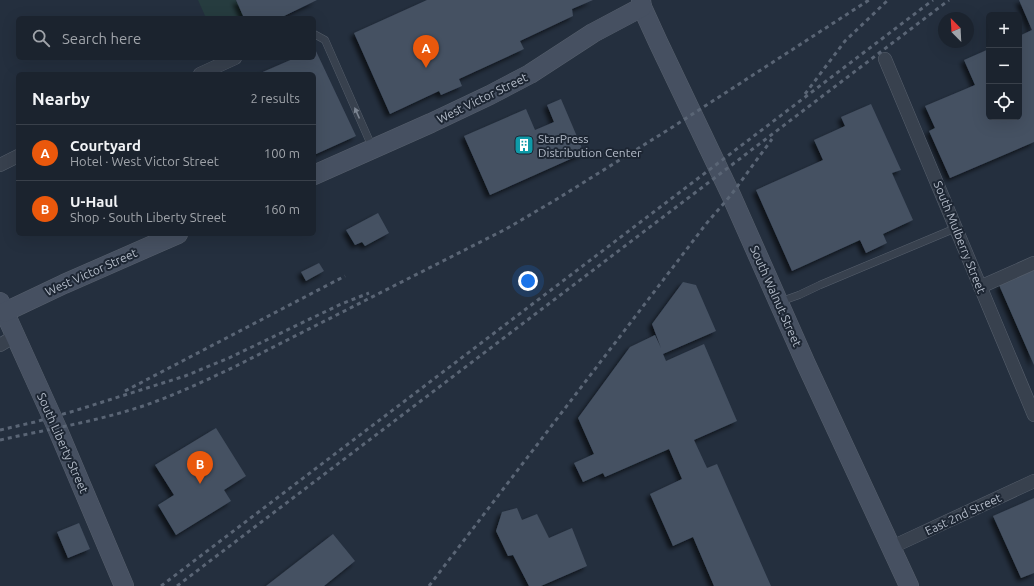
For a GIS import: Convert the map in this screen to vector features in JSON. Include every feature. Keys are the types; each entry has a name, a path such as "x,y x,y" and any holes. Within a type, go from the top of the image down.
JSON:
{"main road":[{"name":"West Victor Street","path":"316,174 437,120 530,74 640,2"},
{"name":"South Walnut Street","path":"640,2 732,195 806,364 909,586"},
{"name":"West Victor Street","path":"2,307 64,284 173,236"},
{"name":"South Liberty Street","path":"2,307 8,340 57,428 124,586"}],"street":[{"name":"South Mulberry Street","path":"885,59 1034,415"},
{"path":"204,72 231,60"},
{"path":"0,165 16,157"},
{"path":"980,287 1034,263"},
{"name":"East 2nd Street","path":"892,547 1034,481"}],"lane":[{"path":"316,35 325,40 373,149"},
{"path":"779,302 799,295 956,228"}],"green space":[{"path":"198,0 236,0 243,16 205,16"}],"building":[{"path":"236,0 317,0 284,16 243,16"},
{"path":"427,0 593,0 572,9 573,16 520,41 524,49 459,79 462,86 441,95 439,91 390,114 354,33"},
{"path":"1019,0 1034,0 1034,142 950,178 929,131 935,128 925,106 975,85 964,60 986,50 986,120 1022,120 1022,35 1032,30"},
{"path":"316,51 356,136 316,154 316,72 263,72 290,60 316,60"},
{"name":"StarPress Distribution Center","path":"561,99 584,153 490,195 464,136 526,109 535,130 554,122 547,105"},
{"path":"871,104 901,170 892,173 913,220 883,234 887,243 866,253 860,240 792,271 756,190 823,160 814,140 845,126 841,117"},
{"path":"378,213 389,233 365,246 362,242 355,245 346,230"},
{"path":"319,263 324,271 306,281 301,272"},
{"path":"1034,270 1034,365 999,285"},
{"path":"683,282 696,285 716,331 663,354 666,361 704,344 737,421 694,440 707,468 717,464 771,586 714,586 693,537 673,546 650,494 682,479 669,449 605,477 603,473 583,482 574,463 594,454 578,418 630,347 655,335 661,348 652,324"},
{"path":"216,428 246,476 224,490 231,501 176,535 158,505 174,495 155,465"},
{"path":"1034,498 1034,573 1021,578 993,516"},
{"path":"517,508 522,520 537,514 549,538 572,528 587,566 541,586 529,586 513,555 508,556 496,531 502,512"},
{"path":"79,523 90,549 68,558 57,532"},
{"path":"333,534 355,561 324,586 266,586"}],"railway":[{"path":"0,440 128,411 180,392 236,366 506,229 671,128 869,0"},
{"path":"805,94 845,41 888,0"},
{"path":"161,586 933,0"},
{"path":"177,586 949,0"},
{"path":"429,586 706,224 731,195 772,139"},
{"path":"125,391 345,276"},
{"path":"0,430 74,411 185,376 229,358 339,305 369,293"}],"place":[{"name":"Courtyard","path":"426,68"},
{"name":"StarPress Distribution Center","path":"524,145"},
{"name":"U-Haul","path":"200,484"}]}
